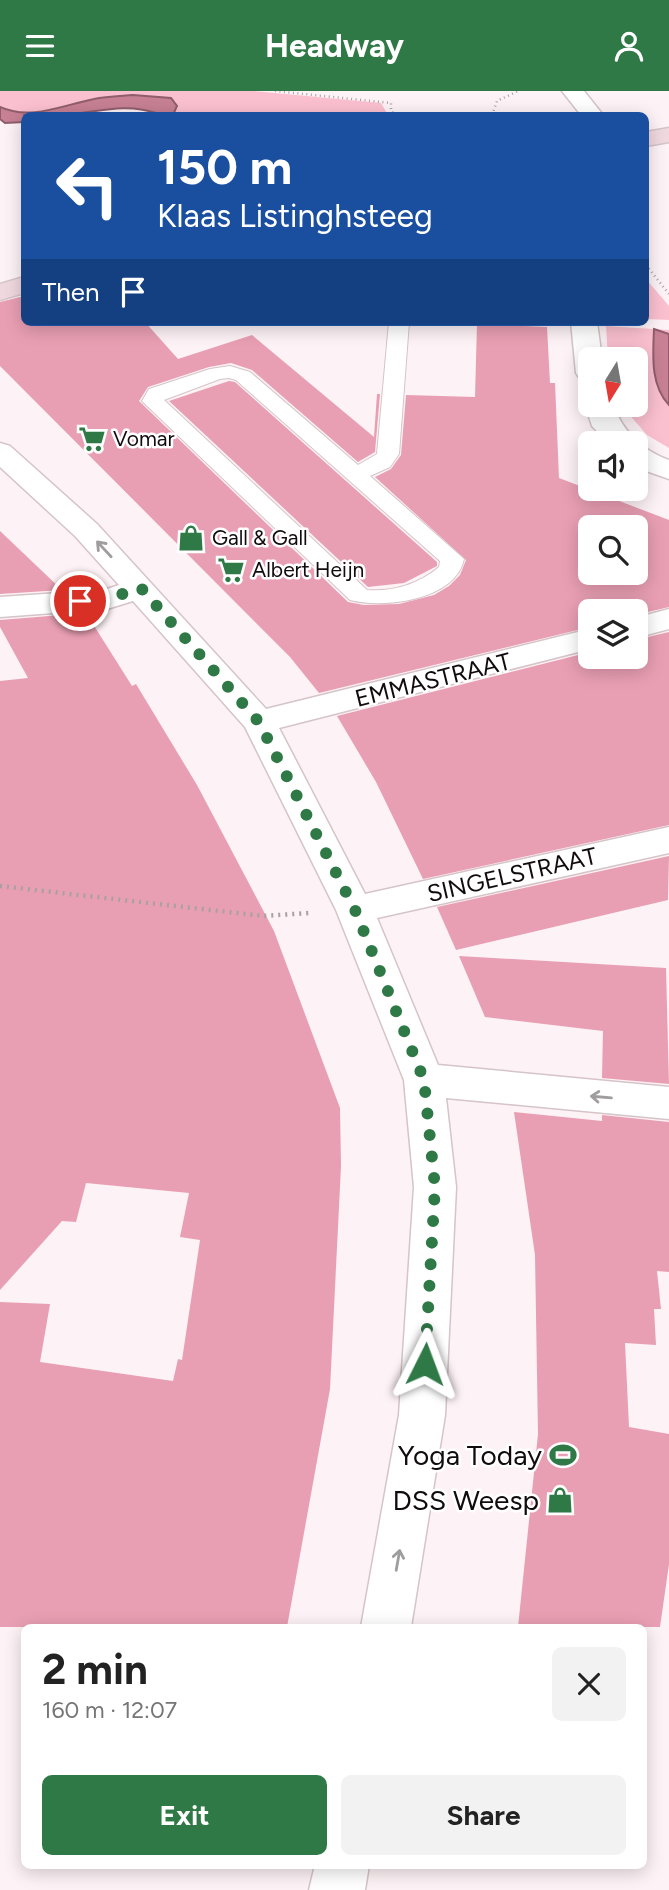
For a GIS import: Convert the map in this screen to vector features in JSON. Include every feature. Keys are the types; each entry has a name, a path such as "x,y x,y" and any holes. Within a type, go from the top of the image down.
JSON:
{"street":[{"path":"573,91 590,112"},
{"path":"649,138 669,135"},
{"path":"0,292 21,286"},
{"path":"584,326 587,347"},
{"path":"0,452 86,530 267,721 355,910 424,1080 435,1187 422,1415 387,1624"},
{"path":"648,463 669,470"},
{"path":"0,607 107,599 141,588"},
{"path":"648,625 669,619"},
{"name":"EMMASTRAAT","path":"267,721 578,642"},
{"name":"SINGELSTRAAT","path":"355,910 669,840"},
{"path":"424,1080 669,1103"},
{"path":"337,1890 341,1869"}],"lane":[{"path":"354,475 382,462 388,454 399,330"},
{"path":"230,372 243,376 354,475 452,559 446,574 389,599 373,599 359,594 153,401 157,394 217,373 230,372"}],"path":[{"path":"275,91 391,103 392,112"},
{"path":"493,112 497,101 518,91"},
{"path":"649,269 669,294"},
{"path":"0,886 263,916 355,910"}],"shaded area":[{"path":"0,91 254,91 381,103 386,112 174,112 177,106 175,101 162,99 100,103 20,114 0,107"},
{"path":"133,95 171,98 177,106 174,112 121,108 88,112 35,112 99,98"},
{"path":"0,107 21,113 21,122 5,123 0,119"},
{"path":"649,283 669,306 669,320 649,319"},
{"path":"606,326 655,329 661,396 669,405 669,448 648,436 648,431 644,431 631,417 648,417 648,347 607,347"},
{"path":"654,329 669,334 669,405 656,379 653,359"}],"building":[{"path":"21,297 21,326 149,326 178,359 252,335 374,437 377,394 380,394 375,452 358,462 252,370 231,363 209,367 148,387 139,401 348,602 364,605 399,604 434,595 460,575 466,560 375,477 391,469 401,455 406,395 475,397 477,326 547,327 550,383 555,383 559,478 578,485 578,501 619,501 669,520 669,607 648,612 648,599 578,599 578,630 319,693 290,657 0,366 0,302"},
{"path":"229,381 235,382 437,562 437,566 404,583 368,587 169,401"},
{"path":"0,531 62,590 0,594"},
{"path":"86,613 132,686 136,684 197,785 274,931 340,1108 341,1166 330,1389 288,1624 21,1624 21,1627 0,1627 0,1302 50,1304 40,1362 173,1381 178,1359 182,1360 200,1240 180,1237 189,1193 86,1183 76,1222 62,1221 0,1290 0,681 28,678 0,627 0,620"},
{"path":"669,632 669,825 423,879 376,782 337,716 578,655 578,669 648,669 648,637"},
{"path":"669,856 668,900 456,950 437,907"},
{"path":"459,956 666,968 669,1084 602,1078 603,1031 485,1017"},
{"path":"514,1112 602,1121 602,1115 669,1122 669,1272 657,1271 661,1309 654,1309 656,1345 625,1343 629,1427 669,1434 669,1564 660,1627 647,1627 647,1624 518,1624 538,1434 535,1255"}],"place":[{"name":"Vomar","path":"92,439"},
{"name":"Gall & Gall","path":"191,538"},
{"name":"Albert Heijn","path":"231,570"},
{"name":"Yoga Today","path":"563,1455"},
{"name":"DSS Weesp","path":"560,1500"}],"route":[{"path":"80,601 107,599 141,588 259,722 355,910 424,1080 435,1187 425,1364"}]}
